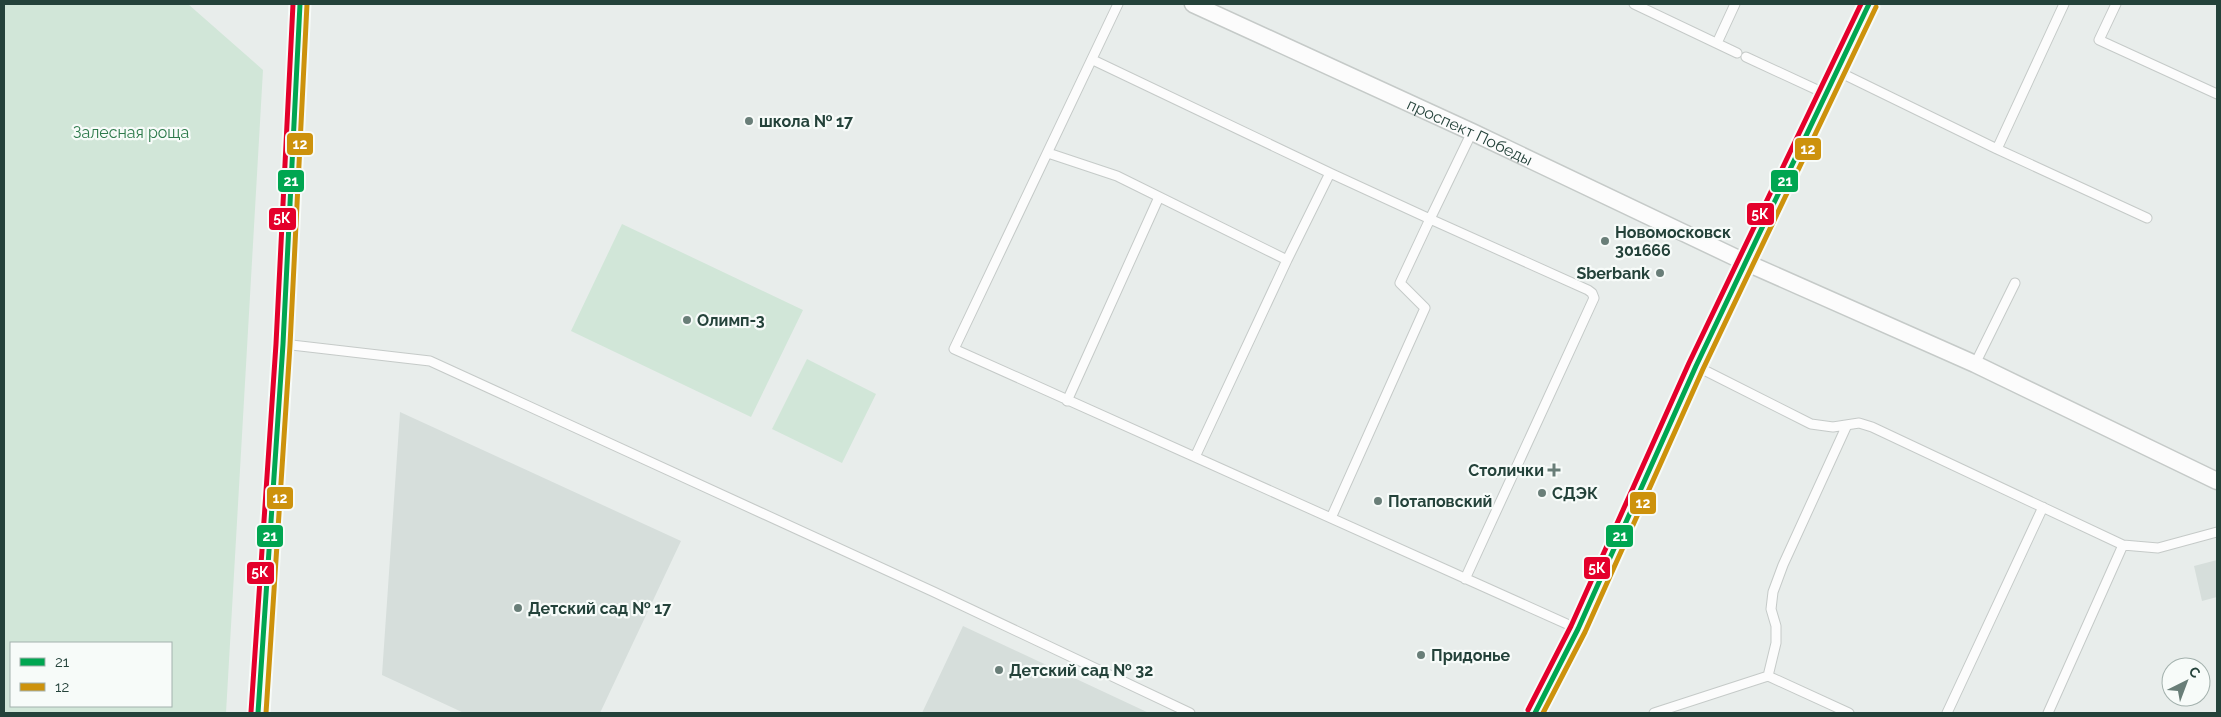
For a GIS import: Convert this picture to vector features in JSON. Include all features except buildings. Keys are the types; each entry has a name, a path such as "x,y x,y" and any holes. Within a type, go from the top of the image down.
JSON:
{"street":[{"path":"258,713 282,344 300,4"},
{"name":"проспект Победы","path":"1192,4 1216,9 1747,263 1975,364 2217,481"},
{"path":"1535,713 1578,629 1696,366 1747,263 1869,4"}],"lane":[{"path":"1118,4 954,349 1578,629"},
{"path":"1634,4 1737,53"},
{"path":"1717,43 1735,4"},
{"path":"1997,149 2064,4"},
{"path":"2116,4 2099,40 2217,94"},
{"path":"1746,57 1826,94"},
{"path":"1092,60 1592,293 1594,298 1465,578"},
{"path":"1837,71 1997,149 2147,218"},
{"path":"1331,518 1425,308 1400,283 1472,132"},
{"path":"1048,153 1117,176 1287,260"},
{"path":"1195,457 1330,172"},
{"path":"1067,401 1159,197"},
{"path":"1975,364 2016,283"},
{"path":"282,344 430,361 934,592 1190,713"},
{"path":"1696,366 1811,424 1833,427 1859,423 1872,427 2123,546 2158,548 2217,532"},
{"path":"1768,676 1776,643 1776,626 1771,609 1773,592 1782,565 1847,425"},
{"path":"1946,713 2043,507"},
{"path":"2048,713 2123,546"},
{"path":"1654,713 1768,676 1849,713"}],"shaded area":[{"name":"Детский сад № 17","path":"400,412 681,541 600,713 464,713 382,675"},
{"path":"2217,560 2217,597 2202,601 2194,566"},
{"name":"Детский сад № 32","path":"963,626 1149,713 922,713"}],"green space":[{"name":"Залесная роща","path":"4,4 188,4 263,70 226,713 4,713"},
{"name":"Олимп-3","path":"622,224 803,310 751,417 571,331"},
{"path":"807,359 876,394 842,463 772,429"}],"transit line":[{"name":"5К","path":"251,712 276,344 293,4"},
{"name":"21","path":"258,713 283,344 300,4"},
{"name":"12","path":"266,713 290,345 307,4"},
{"name":"5К","path":"1528,710 1571,626 1689,363 1861,4"},
{"name":"21","path":"1535,713 1578,629 1696,366 1869,4"},
{"name":"12","path":"1543,713 1585,632 1703,369 1876,7"}],"place":[{"name":"школа № 17","path":"749,121"},
{"name":"Новомосковск 301666","path":"1605,241"},
{"name":"Sberbank","path":"1660,273"},
{"name":"Олимп-3","path":"687,320"},
{"name":"Столички","path":"1554,470"},
{"name":"СДЭК","path":"1542,493"},
{"name":"Потаповский","path":"1378,501"},
{"name":"Детский сад № 17","path":"518,608"},
{"name":"Придонье","path":"1421,655"},
{"name":"Детский сад № 32","path":"999,670"}]}
